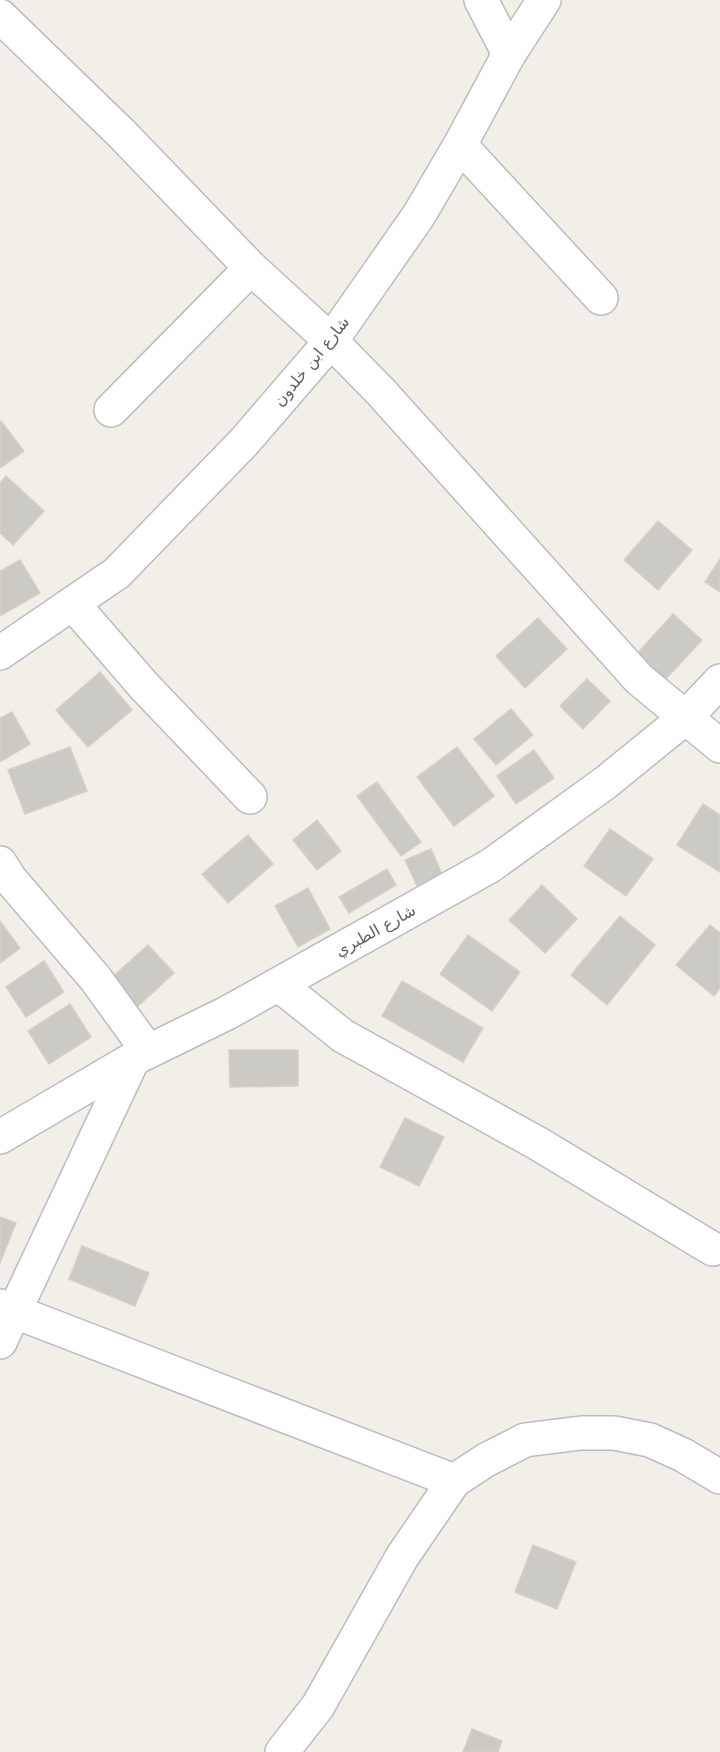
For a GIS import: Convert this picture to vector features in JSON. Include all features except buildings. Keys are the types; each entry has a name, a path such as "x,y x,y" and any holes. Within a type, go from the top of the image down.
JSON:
{"street":[{"path":"481,0 509,54"},
{"name":"شارع ابن خلدون","path":"0,653 117,573 244,442 331,341 419,215 509,54 544,0"},
{"path":"0,16 121,133 250,268 331,341 381,392 639,678 720,746"},
{"path":"460,145 601,298"},
{"path":"111,410 250,268"},
{"path":"73,604 144,686 250,797"},
{"name":"شارع الطبري","path":"0,1137 141,1055 279,984 490,866 605,783 685,718 720,681"},
{"path":"0,863 10,879 95,978 141,1055 7,1309 0,1342"},
{"path":"279,984 305,1008 343,1036 537,1143 713,1249"},
{"path":"7,1309 454,1481"},
{"path":"282,1752 318,1706 402,1557 454,1481 486,1460 525,1440 581,1432 614,1433 650,1440 683,1455 720,1477"}]}
